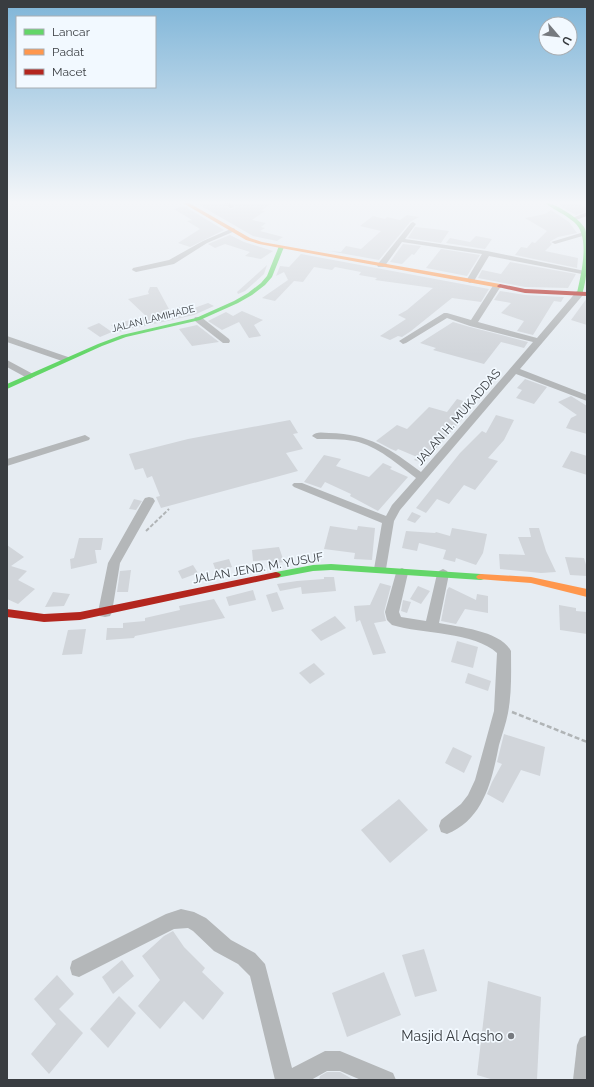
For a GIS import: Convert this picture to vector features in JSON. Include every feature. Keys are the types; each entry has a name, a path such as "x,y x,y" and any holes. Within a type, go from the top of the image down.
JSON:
{"main road":[{"name":"JALAN LAMIHADE","path":"7,387 65,359 114,339 198,319 243,298 263,284 270,276 275,267 279,254"},
{"path":"318,254 497,286 540,292 584,293 586,254"},
{"name":"JALAN JEND. M. YUSUF","path":"7,613 54,619 105,612 215,587 314,568 331,567 380,569 402,573 443,574 531,580 587,593"}],"street":[{"path":"136,270 171,262 188,254"},
{"path":"381,265 390,254"},
{"path":"470,281 487,254"},
{"path":"490,254 585,274"},
{"path":"473,324 497,286"},
{"name":"JALAN H. MUKADDAS","path":"380,569 388,521 539,341 584,293"},
{"path":"403,340 445,316 450,316 473,324 539,341"},
{"path":"198,319 226,341"},
{"path":"7,339 65,359"},
{"path":"7,363 30,376"},
{"path":"515,370 587,398"},
{"path":"316,436 354,438 373,444 396,458 423,478"},
{"path":"7,463 85,438"},
{"path":"298,485 388,521"},
{"path":"105,612 114,563 149,501"},
{"path":"402,573 392,616 397,621 468,634 502,646 504,651 502,707 484,779 478,796 460,819 446,826"},
{"path":"431,628 443,574"},
{"path":"79,968 172,920 182,917 192,920 204,928 221,944 248,960 258,972 285,1080"},
{"path":"585,1071 587,1045"},
{"path":"291,1080 325,1062 340,1061 386,1080"}],"path":[{"path":"502,707 587,742"}],"building":[{"path":"248,254 269,254 261,259 245,256"},
{"path":"301,254 489,289 481,302 452,298 411,331 402,337 398,336 390,340 380,336 406,319 398,315 407,310 433,288 375,280 377,278 359,275 361,272 335,267 332,270 314,267 303,282 294,281 275,301 262,298 288,280 284,272 276,276 280,266 289,267"},
{"path":"344,254 384,254 379,260"},
{"path":"396,254 415,254 412,254 402,264 390,262"},
{"path":"437,254 480,255 467,276 426,268"},
{"path":"516,254 558,254 578,258 577,268 515,255"},
{"path":"510,262 576,274 568,288 525,287 478,278 482,270 501,274"},
{"path":"267,265 264,274 245,291 238,294 237,292"},
{"path":"150,287 157,287 170,311 180,307 186,311 208,303 214,306 194,315 139,326 119,332 111,325 146,316 128,299 149,294 148,292"},
{"path":"500,291 525,295 564,297 561,302 554,301 533,335 517,331 524,321 501,313 511,303 494,300"},
{"path":"587,298 587,325 571,320"},
{"path":"242,311 263,320 254,325 261,336 249,338 239,322 222,330 208,321 226,312 233,316"},
{"path":"453,322 528,342 524,348 501,342 484,364 433,350 436,348 420,343"},
{"path":"99,323 112,332 100,337 87,328"},
{"path":"197,325 219,342 192,346 179,329"},
{"path":"525,379 547,387 534,404 516,398 522,390 517,388"},
{"path":"571,396 587,406 587,434 566,428 571,418 577,415 558,402"},
{"path":"457,399 473,404 464,417 423,463 414,460 417,457 398,449 396,451 376,441 397,425 407,429 429,407 447,412"},
{"path":"496,415 514,420 504,440 488,458 498,461 475,490 464,485 449,504 437,499 426,513 416,508 460,453 482,431 486,433"},
{"path":"290,420 298,433 293,434 303,449 286,453 298,471 161,508 156,497 160,496 152,476 147,478 143,468 135,470 129,454 188,439"},
{"path":"571,451 587,456 587,475 562,467"},
{"path":"324,455 341,459 336,466 369,477 383,463 392,467 390,469 408,477 378,511 350,496 351,494 325,482 321,488 304,482"},
{"path":"134,499 142,501 136,510 129,509"},
{"path":"412,512 421,516 415,523 407,520"},
{"path":"330,526 357,530 358,526 375,528 372,560 354,559 355,553 324,549"},
{"path":"452,528 487,534 483,553 476,565 456,558 455,562 443,559 446,550 419,543 417,551 402,548 406,531 436,532 450,536"},
{"path":"529,528 539,528 546,551 556,572 541,573 500,569 499,554 525,555 518,537 531,537"},
{"path":"79,538 103,538 101,550 95,550 97,563 71,569 70,559 74,558"},
{"path":"7,545 24,557 11,566 27,571 18,580 35,589 18,604 7,599"},
{"path":"279,547 284,562 270,564 269,560 253,561 252,550"},
{"path":"565,557 584,558 587,568 587,576 570,575"},
{"path":"229,559 232,567 216,571 213,563"},
{"path":"193,565 198,573 182,579 178,571"},
{"path":"131,570 128,592 117,592 120,571"},
{"path":"324,577 334,577 336,591 302,594 301,587 280,591 277,584 324,579"},
{"path":"380,583 391,586 384,612 386,621 374,623 386,653 373,655 360,620 356,622 354,606 370,605"},
{"path":"418,586 430,591 421,604 410,599"},
{"path":"449,587 476,600 477,594 488,596 488,613 465,609 456,624 441,621 447,590"},
{"path":"253,590 256,600 229,606 226,597"},
{"path":"53,592 70,594 64,606 45,607"},
{"path":"277,592 284,609 272,612 266,595"},
{"path":"214,599 225,618 135,636 134,638 106,640 107,628 123,628 123,623 145,621 145,618 180,610 179,606"},
{"path":"403,600 411,602 407,613 401,611"},
{"path":"559,605 576,608 576,611 587,612 587,634 560,630"},
{"path":"335,616 346,628 321,641 311,630"},
{"path":"86,629 82,654 62,655 68,630"},
{"path":"457,641 478,647 473,668 451,662"},
{"path":"314,663 325,674 310,684 299,673"},
{"path":"468,673 491,681 488,691 465,683"},
{"path":"504,734 545,747 540,776 521,770 503,803 487,794 502,764 497,762"},
{"path":"453,747 472,756 464,773 445,763"},
{"path":"399,799 428,830 390,863 361,830"},
{"path":"173,931 184,947 205,968 202,972 224,993 203,1020 184,1001 160,1029 138,1006 160,980 142,956 164,936"},
{"path":"424,949 437,991 415,997 402,955"},
{"path":"122,960 134,976 113,994 102,977"},
{"path":"384,972 401,1015 347,1037 332,993"},
{"path":"57,975 74,994 59,1009 83,1033 49,1074 31,1054 56,1024 34,999"},
{"name":"Masjid Al Aqsho","path":"488,981 541,997 537,1080 494,1080 477,1075"},
{"path":"119,996 136,1013 108,1048 90,1029"},
{"path":"327,1072 340,1072 354,1080 319,1080 320,1076"}],"traffic: fast":[{"path":"7,387 100,345 124,336 198,319 236,302 263,284 270,276 278,254"},
{"path":"580,293 586,254"},
{"path":"276,575 313,568 331,567 481,577"}],"traffic: slow":[{"path":"321,254 500,286"},
{"path":"481,577 531,580 587,593"}],"traffic: jam":[{"path":"500,286 525,291 587,294"},
{"path":"7,613 44,618 80,616 276,575"}],"place":[{"name":"Masjid Al Aqsho","path":"511,1036"}]}
